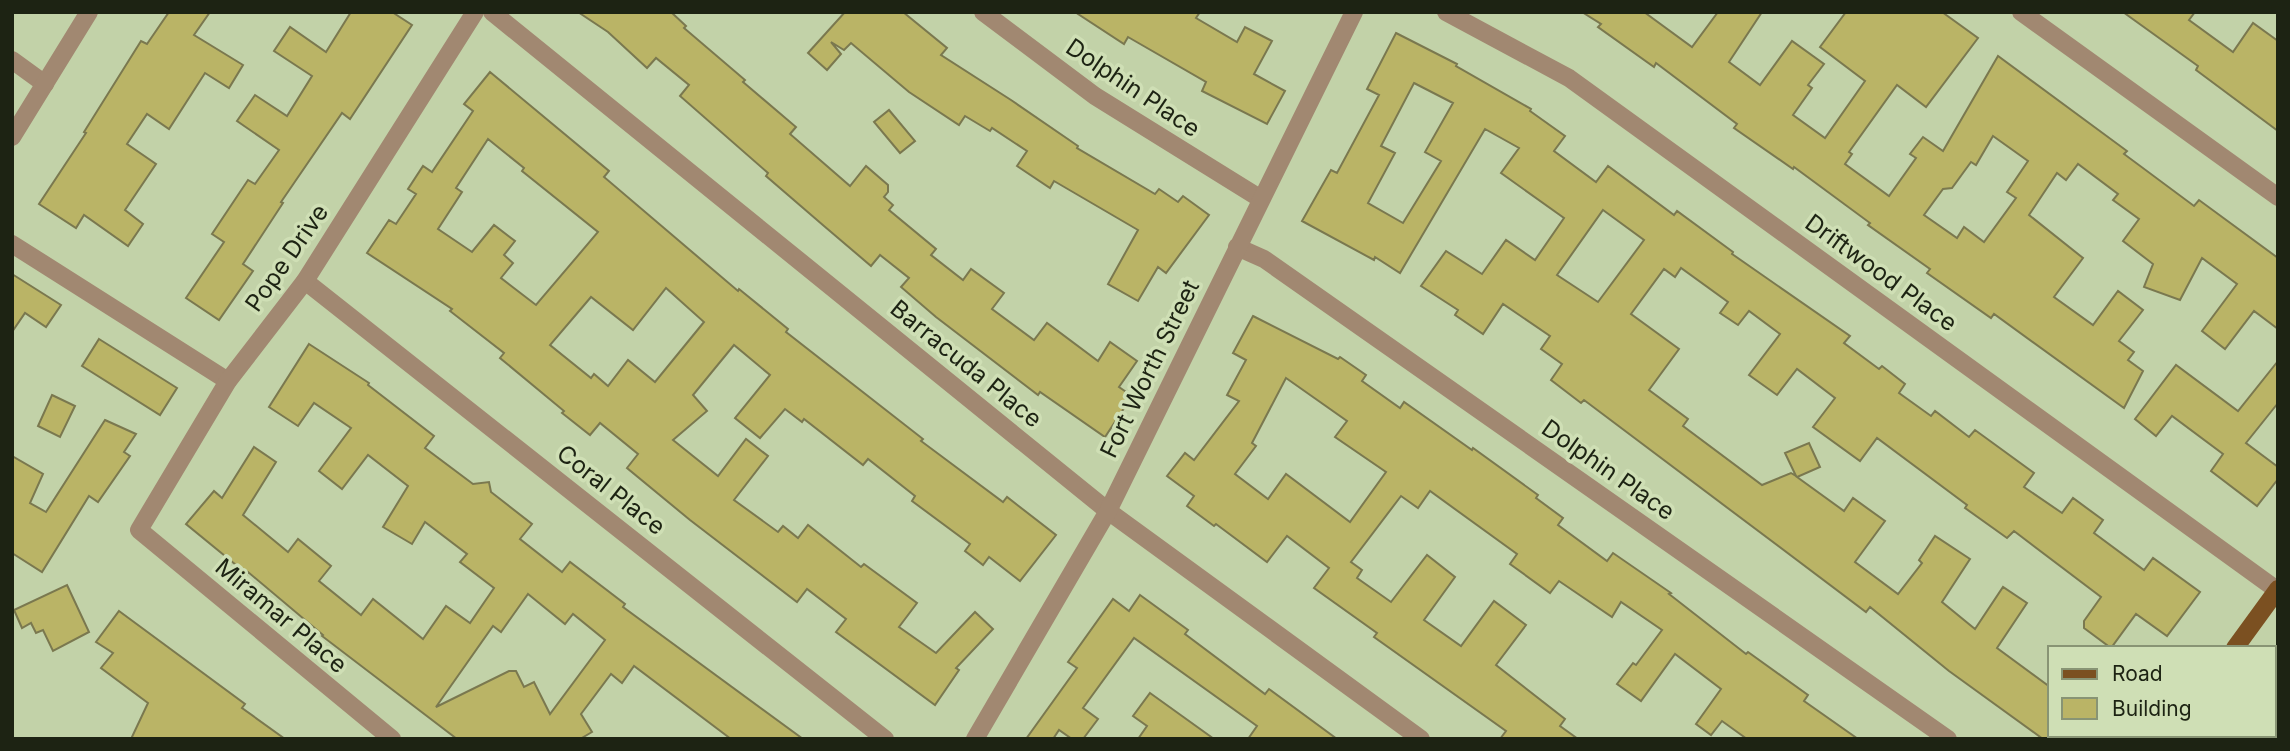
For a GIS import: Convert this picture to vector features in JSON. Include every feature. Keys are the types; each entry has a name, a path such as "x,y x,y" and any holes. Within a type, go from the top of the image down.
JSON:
{"main road":[{"path":"2236,646 2278,590"}],"street":[{"path":"12,137 89,12"},
{"name":"Pope Drive","path":"139,530 228,381 305,281 475,12"},
{"name":"Barracuda Place","path":"492,12 1108,511 1421,739"},
{"name":"Dolphin Place","path":"983,12 1095,96 1261,199"},
{"name":"Fort Worth Street","path":"975,739 1108,511 1354,12"},
{"name":"Driftwood Place","path":"1446,12 1569,78 2278,590"},
{"path":"2021,12 2278,197"},
{"path":"12,60 46,84"},
{"path":"12,244 228,381"},
{"name":"Dolphin Place","path":"1237,247 1275,267 1948,739"},
{"name":"Coral Place","path":"305,281 886,739"},
{"name":"Miramar Place","path":"139,530 392,739"}],"building":[{"path":"169,12 210,12 194,35 243,65 229,88 205,73 169,129 147,114 127,144 156,164 125,210 143,224 128,246 84,215 76,228 39,204 86,133 84,132 141,41 147,44"},
{"path":"351,12 392,12 412,25 350,119 342,113 281,202 283,203 243,264 253,271 219,320 186,298 224,242 212,234 248,180 255,184 279,150 237,121 255,95 287,116 312,76 274,51 290,27 326,52"},
{"path":"578,12 671,12 686,26 684,28 796,127 790,134 850,186 866,166 888,185 888,192 884,197 893,205 889,210 936,249 931,255 963,280 971,269 1004,293 992,309 1034,340 1047,323 1098,361 1110,342 1137,361 1119,387 1132,396 1105,437 1040,392 1038,395 936,317 901,287 909,278 880,255 871,266 766,176 768,173 680,96 689,85 656,58 647,68 608,32"},
{"path":"845,12 903,12 947,48 941,55 1011,100 1078,146 1077,148 1155,194 1159,189 1178,202 1183,196 1209,215 1166,273 1158,267 1138,301 1108,284 1138,230 1054,181 1050,188 1017,166 1027,151 992,128 990,131 965,116 959,125 909,92 851,43 844,50 831,42 841,54 827,70 808,53"},
{"path":"1075,12 1200,12 1196,18 1237,42 1245,27 1272,41 1254,74 1285,91 1267,124 1202,91 1206,82 1128,37 1124,44"},
{"path":"1582,12 1644,12 1692,47 1718,12 1762,12 1729,62 1760,85 1792,41 1824,64 1808,85 1812,88 1793,115 1825,138 1865,81 1820,47 1846,12 1942,12 1978,38 1926,107 1897,85 1849,152 1852,154 1845,164 1889,196 1916,158 1910,154 1923,137 1943,151 1998,56 2127,151 2124,154 2194,206 2199,200 2278,258 2278,329 2254,311 2225,349 2202,331 2237,284 2202,258 2180,300 2144,287 2153,264 2123,241 2139,219 2113,200 2118,194 2078,164 2066,180 2057,173 2029,215 2083,258 2054,297 2093,325 2118,291 2143,310 2119,341 2134,352 2128,360 2143,371 2124,408 1994,314 1991,318 1927,273 1930,269 1868,225 1870,223 1794,167 1793,169 1734,128 1737,124 1656,63 1654,67 1598,27 1601,24","holes":["1993,136 2028,161 2007,192 2016,198 1984,242 1964,227 1957,238 1924,215 1943,189 1952,188 1971,162 1976,165"]},
{"path":"2123,12 2195,12 2189,20 2233,52 2253,23 2278,41 2278,131 2196,70 2198,66"},
{"path":"1396,33 1457,64 1456,66 1531,109 1530,111 1565,136 1554,151 1596,182 1608,166 1674,215 1677,211 1733,252 1732,254 1850,336 1844,343 1879,369 1882,366 1905,384 1899,393 1931,416 1935,411 1969,437 1975,430 2034,473 2024,487 2062,513 2073,498 2103,520 2094,533 2144,570 2153,558 2200,592 2167,636 2136,614 2112,646 2108,646 2084,628 2084,621 2101,597 2014,531 2007,538 1877,438 1860,461 1813,427 1835,398 1797,369 1777,395 1749,375 1780,334 1749,311 1738,325 1720,313 1728,302 1681,268 1675,277 1664,269 1631,314 1679,349 1649,390 1688,419 1683,426 1762,485 1791,473 1796,476 1785,453 1809,443 1820,467 1797,477 1844,511 1853,498 1885,521 1855,562 1898,594 1922,563 1919,560 1935,536 1970,559 1942,602 1975,629 2003,587 2027,603 1997,648 2048,686 2050,739 2043,739 1949,671 1870,607 1866,612 1584,400 1581,403 1551,380 1562,364 1541,349 1550,336 1503,304 1483,334 1455,315 1458,310 1421,286 1446,251 1482,274 1506,240 1535,260 1564,218 1501,173 1519,148 1485,129 1400,273 1375,257 1374,260 1302,221 1331,170 1337,173 1379,95 1367,89","holes":["1414,83 1453,103 1425,152 1441,161 1403,223 1368,203 1395,153 1381,146","1603,210 1644,240 1598,302 1557,275"]},
{"path":"490,72 609,171 604,177 738,291 739,289 788,329 786,332 923,439 921,441 1003,502 1007,497 1056,535 1020,581 989,557 983,565 965,551 970,544 912,501 915,496 868,459 863,465 804,419 802,422 785,409 760,438 735,418 770,375 734,345 693,395 707,411 673,440 718,476 746,439 768,456 734,500 778,532 783,526 798,538 808,525 861,567 864,564 917,603 899,627 936,653 975,612 993,629 956,668 959,670 935,705 836,632 846,619 807,589 797,602 627,468 638,454 600,423 590,435 500,358 504,353 450,311 452,309 367,253 389,220 396,224 416,194 408,189 423,166 432,172 473,111 464,104","holes":["488,139 524,168 522,171 598,232 536,305 501,278 513,263 504,255 515,241 494,225 472,252 438,229 462,192 456,188","666,288 704,322 655,382 628,360 608,386 594,374 591,378 550,345 591,297 633,330"]},
{"path":"889,110 915,141 900,153 874,122"},
{"path":"12,274 61,305 46,327 25,313 12,332"},
{"path":"1253,316 1338,359 1340,357 1366,375 1362,381 1400,408 1404,402 1538,495 1536,498 1563,518 1558,525 1607,561 1613,553 1671,593 1669,594 1746,654 1748,652 1808,695 1804,701 1858,739 1747,739 1722,721 1711,735 1696,724 1721,689 1675,654 1641,701 1617,684 1633,663 1636,665 1662,630 1621,602 1612,617 1559,581 1550,593 1510,564 1517,554 1430,491 1418,508 1401,496 1351,562 1362,570 1357,578 1391,602 1427,555 1455,577 1424,620 1461,646 1494,601 1526,625 1496,665 1565,719 1560,726 1578,739 1500,739 1506,731 1374,637 1377,633 1314,588 1329,568 1287,536 1267,562 1187,506 1194,496 1167,476 1185,453 1194,460 1239,401 1227,395 1246,360 1233,353","holes":["1286,378 1347,421 1335,437 1386,472 1350,522 1286,474 1268,499 1235,474 1256,446 1252,443"]},
{"path":"99,339 177,388 160,415 82,366"},
{"path":"309,344 369,383 368,385 434,436 425,448 473,484 489,482 491,492 532,524 520,539 562,572 570,562 625,604 623,607 803,739 731,739 634,666 622,683 611,674 581,714 592,732 580,739 457,739 322,636 248,572 247,574 186,524 214,491 222,498 254,447 276,462 243,515 288,552 298,539 331,566 319,581 361,615 373,599 423,639 446,606 470,623 494,588 460,562 467,554 425,522 412,544 383,527 408,486 368,455 342,489 319,471 351,428 314,403 298,426 269,407","holes":["528,594 565,624 573,614 605,640 550,714 534,682 524,687 516,671 509,671 436,707 493,626 501,632"]},
{"path":"2278,361 2278,403 2246,443 2278,467 2278,479 2257,506 2211,471 2223,454 2172,416 2156,436 2135,419 2176,365 2238,411"},
{"path":"52,395 75,406 60,437 38,426"},
{"path":"105,420 136,434 124,452 130,456 98,502 89,496 42,572 12,553 12,456 43,474 30,503 46,512"},
{"path":"67,585 89,632 53,651 43,630 36,633 31,623 22,628 14,610"},
{"path":"1140,595 1188,630 1185,634 1265,694 1269,689 1337,739 1248,739 1257,726 1134,638 1083,708 1098,719 1083,739 1072,739 1059,730 1053,739 1026,739 1077,668 1068,662 1113,599 1129,611"},
{"path":"119,611 245,704 242,708 285,739 131,739 148,703 101,668 113,653 96,642"},
{"path":"1150,693 1214,739 1138,739 1147,726 1133,716"}]}
